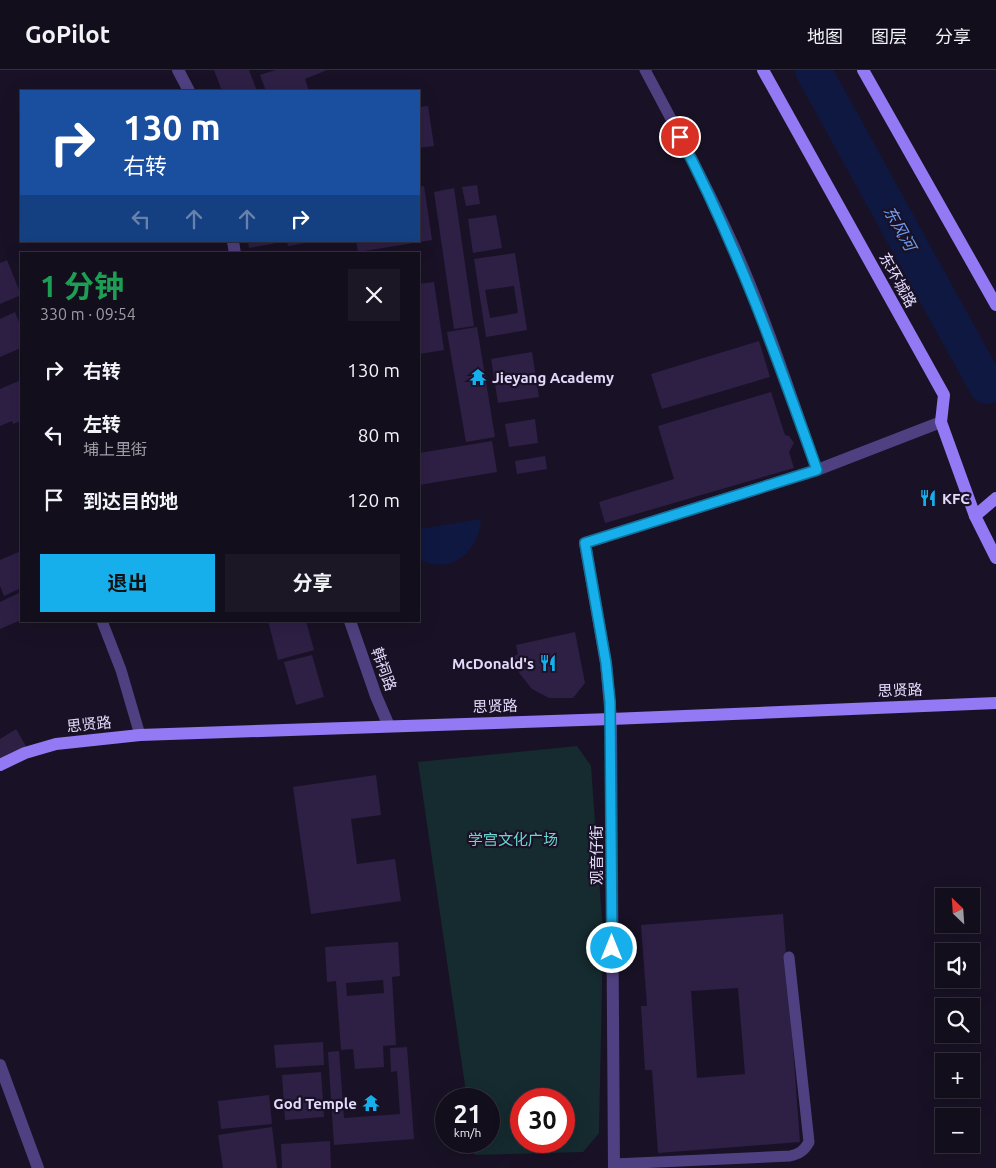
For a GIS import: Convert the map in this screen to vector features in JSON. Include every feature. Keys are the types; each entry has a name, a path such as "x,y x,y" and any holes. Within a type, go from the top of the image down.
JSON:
{"street":[{"path":"178,70 188,90"},
{"name":"东环城路","path":"762,70 944,395 941,422 975,516 996,558"},
{"path":"862,70 996,305"},
{"path":"817,470 941,422"},
{"name":"观音仔街","path":"614,1166 611,719 606,663 585,543 817,470"},
{"path":"975,516 996,498"},
{"name":"韩祠路","path":"350,622 376,696 389,726"},
{"name":"思贤路","path":"0,765 25,753 56,744 140,735 611,719 996,702"},
{"path":"0,1065 38,1168"}],"lane":[{"path":"645,70 698,171 734,248 775,351 817,470"},
{"path":"102,622 121,670 140,735"},
{"path":"614,1166 790,1156 806,1148 809,1142 789,957"}],"green space":[{"name":"学宫文化广场","path":"577,746 591,766 603,934 599,1133 583,1152 575,1152 575,1088 510,1088 510,1153 547,1153 475,1155 475,1153 500,1153 500,1088 465,1088 418,762"}],"water":[{"path":"481,519 479,531 469,550 461,558 442,565 420,560 420,529"}],"building":[{"path":"214,70 249,70 257,90 222,90"},
{"path":"276,70 327,70 305,79 309,90 266,90 260,75"},
{"path":"428,106 434,146 420,148 420,107"},
{"path":"477,185 480,204 466,206 462,187"},
{"path":"424,186 432,240 420,242 420,187"},
{"path":"454,188 474,326 454,329 434,192"},
{"path":"496,215 502,248 473,253 468,219"},
{"path":"248,242 283,242 249,248"},
{"path":"287,242 311,242 288,246"},
{"path":"356,242 420,242 358,252"},
{"path":"515,253 527,330 486,337 474,259","holes":["514,286 518,313 490,318 485,290"]},
{"path":"7,260 20,295 0,304 0,263"},
{"path":"434,282 444,350 420,354 420,284"},
{"path":"15,312 20,324 20,348 0,357 0,319"},
{"path":"477,327 495,437 466,442 447,332"},
{"path":"759,341 770,377 662,409 651,374"},
{"path":"532,352 539,397 498,403 491,359"},
{"path":"20,380 20,421 13,424 12,421 0,426 0,389"},
{"path":"771,392 785,435 789,436 794,443 789,452 794,468 605,523 599,502 674,479 658,426"},
{"path":"535,419 538,443 509,447 505,424"},
{"path":"492,441 497,472 420,485 420,453"},
{"path":"545,456 547,469 517,474 515,461"},
{"path":"20,551 20,588 4,596 0,586 0,560"},
{"path":"20,592 20,620 0,629 0,602"},
{"path":"268,622 306,622 314,650 278,660"},
{"name":"McDonald's","path":"575,632 585,683 573,698 549,698 532,689 520,674 512,658 518,654 516,645"},
{"path":"312,655 324,697 296,705 284,662"},
{"path":"16,729 26,746 0,762 0,739"},
{"path":"376,775 381,815 351,819 357,864 395,859 401,901 311,914 293,787"},
{"path":"783,914 800,1142 658,1153 652,1070 645,1070 641,1006 647,1006 641,925","holes":["738,988 745,1074 697,1078 691,991"]},
{"path":"398,942 400,976 392,977 396,1045 383,1046 384,1067 355,1069 353,1049 341,1050 336,981 327,982 325,947","holes":["383,980 384,993 347,996 346,983"]},
{"path":"323,1042 324,1065 276,1068 274,1045"},
{"path":"407,1047 414,1139 334,1145 328,1052 339,1051 344,1118 400,1114 397,1071 391,1072 390,1048"},
{"path":"321,1072 324,1117 285,1120 282,1075"},
{"path":"269,1095 272,1124 221,1129 218,1101"},
{"path":"272,1127 277,1168 223,1168 218,1135"},
{"path":"330,1141 331,1168 282,1168 281,1144"}],"waterway":[{"name":"东风河","path":"813,70 987,386"}],"place":[{"name":"Jieyang Academy","path":"478,377"},
{"name":"KFC","path":"928,498"},
{"name":"McDonald's","path":"548,663"},
{"name":"God Temple","path":"371,1103"}],"route":[{"path":"612,948 610,702 606,663 585,543 817,470 775,351 734,248 680,137"}]}
